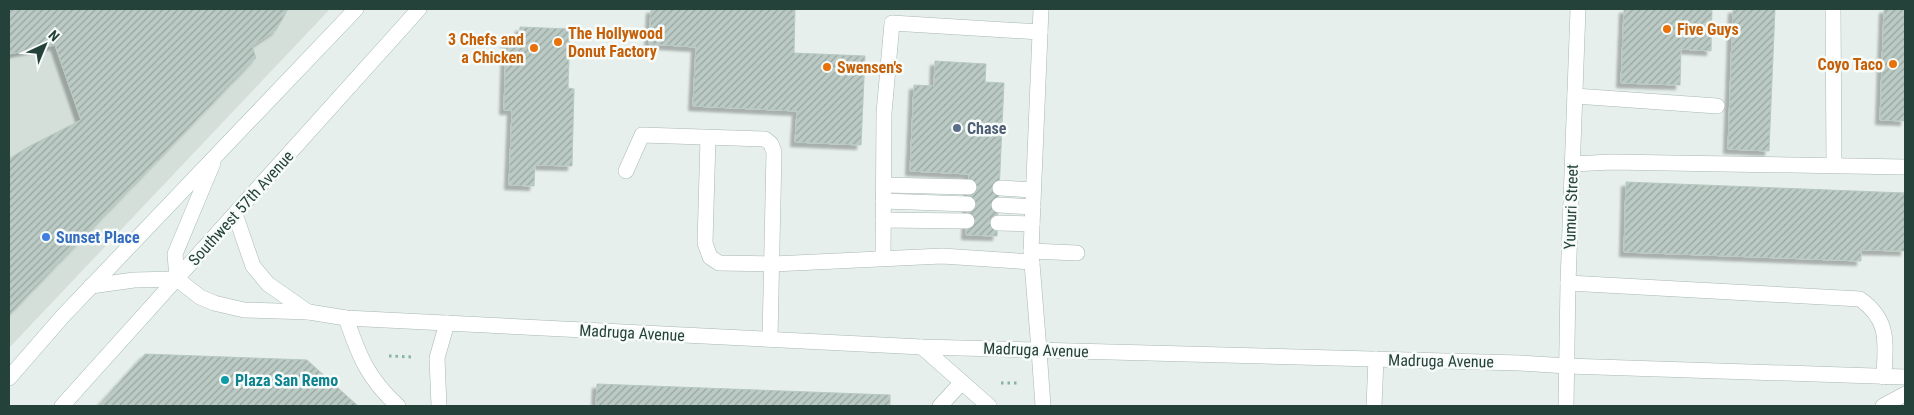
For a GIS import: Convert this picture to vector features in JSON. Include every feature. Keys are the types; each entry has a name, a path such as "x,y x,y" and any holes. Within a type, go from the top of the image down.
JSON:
{"street":[{"path":"9,378 91,286 356,9"},
{"name":"Southwest 57th Avenue","path":"62,406 419,9"},
{"path":"1042,9 1031,256 1043,406"},
{"name":"Yumuri Street","path":"1566,406 1568,283 1578,9"},
{"path":"1833,9 1834,165"},
{"path":"883,258 884,113 892,24 1040,32"},
{"path":"1574,96 1717,106"},
{"path":"626,171 642,135 766,139 771,144 774,152 770,339"},
{"path":"708,138 705,243 710,257 719,263 773,264 883,258 1031,256 1077,253"},
{"path":"91,286 134,280 177,279 175,254 216,155"},
{"path":"1573,164 1611,162 1905,166"},
{"path":"884,185 968,187"},
{"path":"1000,188 1033,190"},
{"path":"884,201 968,204"},
{"path":"999,205 1033,207"},
{"path":"235,214 253,266 268,284 309,312"},
{"path":"883,220 967,222"},
{"path":"998,223 1032,224"},
{"name":"Madruga Avenue","path":"177,279 200,297 214,303 244,310 309,312 346,318 922,347 1520,363 1905,377"},
{"path":"1568,283 1860,299 1877,316 1886,337 1884,377"},
{"path":"346,318 355,346 370,376 380,389 398,406"},
{"path":"439,406 437,358 447,323"},
{"path":"922,347 989,406"},
{"path":"1374,406 1376,359"},
{"path":"940,406 962,382"},
{"path":"1883,406 1905,394"}],"path":[{"path":"382,356 418,357"},
{"path":"997,383 1023,383"}],"shaded area":[{"name":"Sunset Place","path":"9,9 330,9 9,348"}],"building":[{"name":"Sunset Place","path":"9,9 288,9 276,30 252,46 256,58 9,315 9,159 28,147 81,120 55,45 9,54"},
{"path":"651,9 795,9 794,53 865,56 861,145 795,142 797,111 693,106 696,47 649,44"},
{"name":"Five Guys","path":"1624,9 1712,9 1711,51 1681,49 1680,85 1621,83"},
{"path":"1733,9 1775,9 1769,151 1728,149"},
{"name":"Coyo Taco","path":"1884,9 1905,9 1905,121 1880,120"},
{"path":"520,27 570,29 568,88 574,89 572,166 535,165 534,186 509,185 512,110 504,110 506,42 519,43"},
{"name":"Chase","path":"935,61 986,64 985,82 1004,83 997,236 966,235 969,174 910,171 914,85 934,86"},
{"path":"1626,182 1905,193 1905,251 1861,250 1861,261 1624,252"},
{"name":"Plaza San Remo","path":"145,354 307,360 358,406 98,406"},
{"path":"597,384 890,395 890,406 596,406"}],"place":[{"name":"Five Guys","path":"1667,29"},
{"name":"The Hollywood Donut Factory","path":"558,42"},
{"name":"3 Chefs and a Chicken","path":"534,48"},
{"name":"Coyo Taco","path":"1893,64"},
{"name":"Swensen's","path":"827,67"},
{"name":"Chase","path":"957,128"},
{"name":"Sunset Place","path":"46,237"},
{"name":"Plaza San Remo","path":"225,380"}]}
